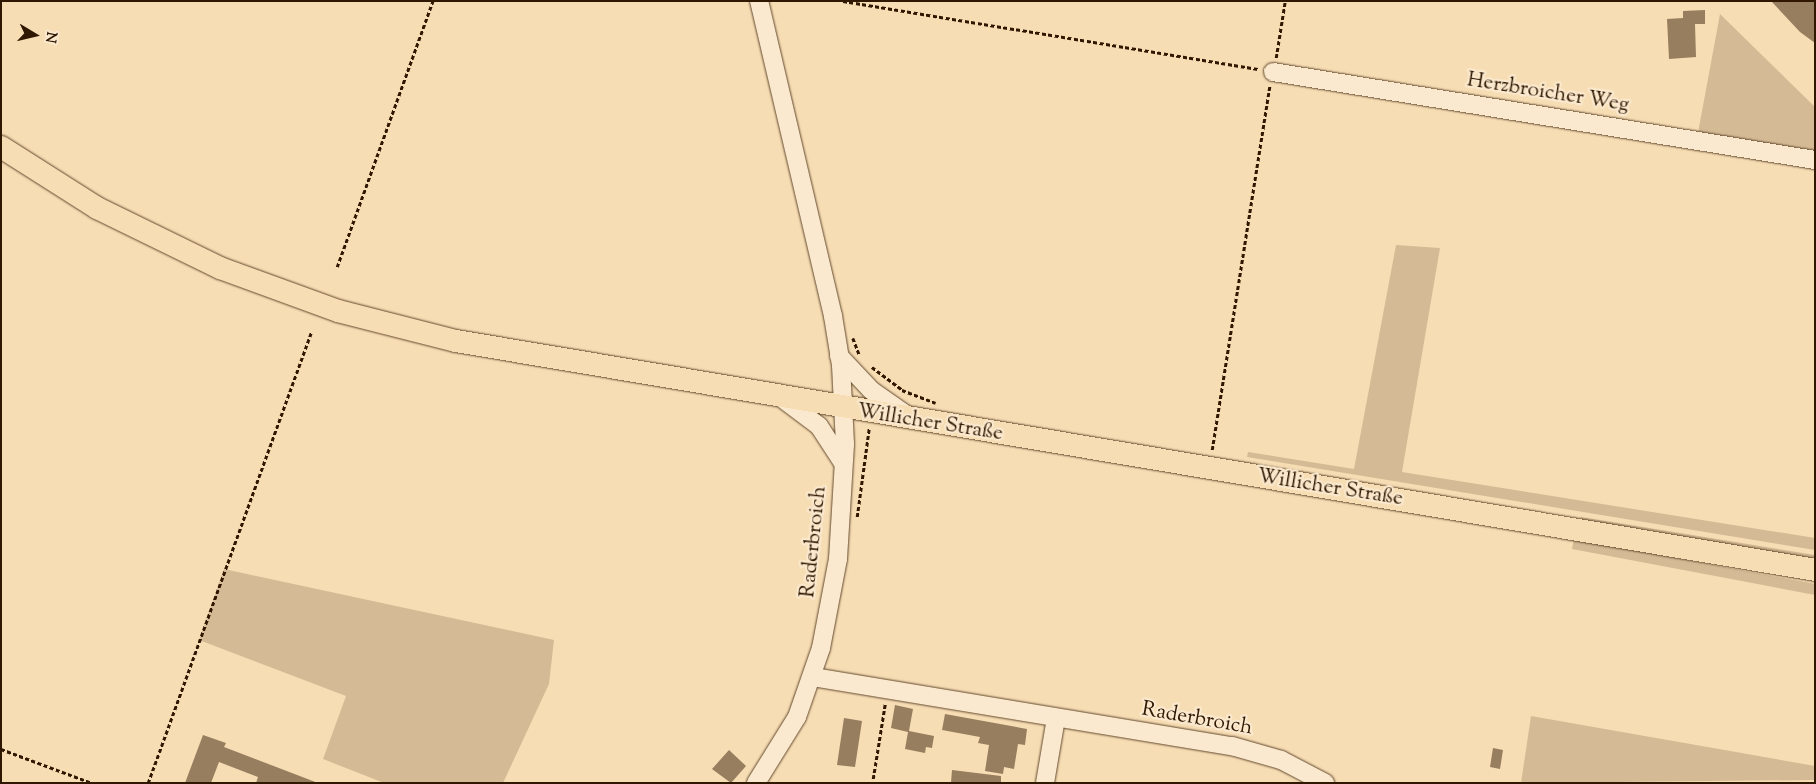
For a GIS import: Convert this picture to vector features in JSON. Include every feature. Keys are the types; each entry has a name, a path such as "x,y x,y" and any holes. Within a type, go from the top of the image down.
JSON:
{"main road":[{"name":"Willicher Straße","path":"1,147 132,226 274,290 408,330 623,373 1815,570"}],"street":[{"name":"Willicher Straße","path":"759,1 824,275 840,356 844,409"},
{"name":"Herzbroicher Weg","path":"1273,72 1815,160"},
{"path":"840,356 871,390 916,421"},
{"path":"783,399 819,426 844,466"},
{"name":"Raderbroich","path":"756,783 790,732 813,677 836,574 844,466 844,409"},
{"name":"Raderbroich","path":"813,677 1251,750 1325,783"},
{"path":"1045,783 1056,718"}],"path":[{"path":"338,267 433,1"},
{"path":"843,1 1273,72"},
{"path":"1202,452 1211,454 1285,1"},
{"path":"148,783 311,333"},
{"path":"853,336 862,357"},
{"path":"866,362 902,390 944,405"},
{"path":"873,779 887,690"},
{"path":"1,749 92,783"}],"shaded area":[{"path":"1720,14 1815,107 1815,156 1697,138"},
{"path":"1396,245 1440,248 1402,472 1815,538 1815,550 1247,457 1248,452 1354,469"},
{"path":"1581,517 1815,555 1815,559 1580,521"},
{"path":"1574,539 1815,584 1815,595 1572,549"},
{"path":"224,569 554,640 549,684 503,783 384,783 323,759 346,696 199,640"},
{"path":"1531,716 1815,766 1815,780 1521,783"}],"building":[{"path":"1771,1 1815,1 1815,43 1800,32"},
{"path":"1705,10 1705,24 1695,24 1696,57 1669,59 1667,19 1683,18 1683,11"},
{"path":"895,705 913,709 909,731 934,736 932,748 926,747 925,753 905,749 908,732 891,728"},
{"path":"945,714 1027,729 1025,745 1018,744 1014,769 1004,767 1003,774 985,771 989,745 978,743 980,737 942,730"},
{"path":"844,718 862,721 855,767 837,765"},
{"path":"203,735 226,743 224,747 318,783 256,783 258,777 219,762 211,783 185,783"},
{"path":"1493,748 1503,750 1500,769 1490,767"},
{"path":"729,750 746,766 731,783 712,769"},
{"path":"952,770 1001,776 1001,783 951,783"}]}
